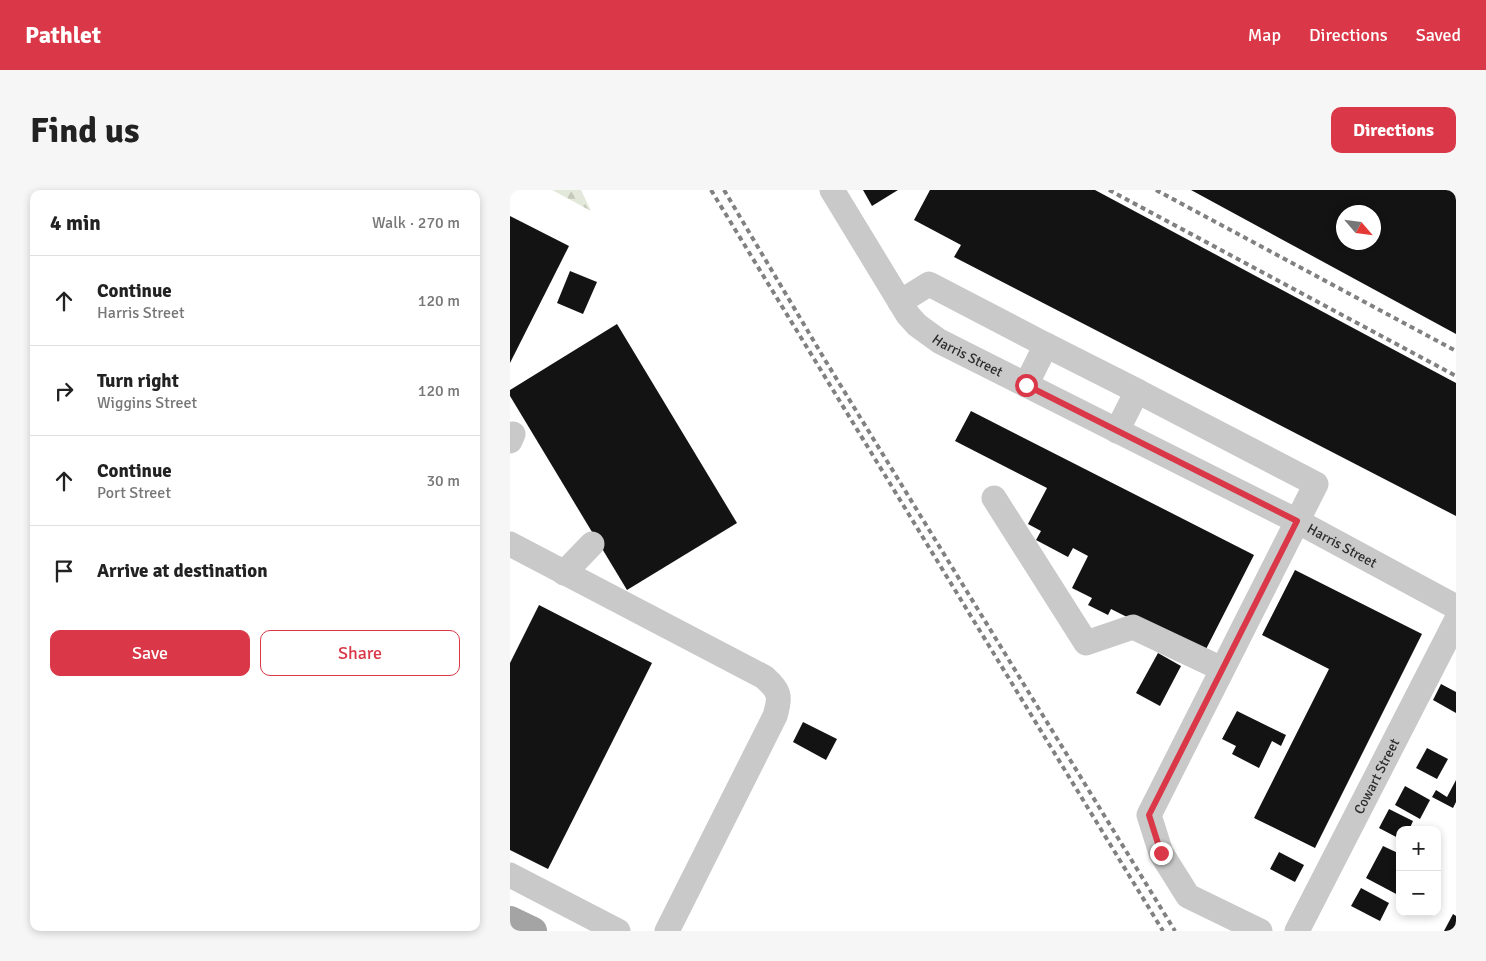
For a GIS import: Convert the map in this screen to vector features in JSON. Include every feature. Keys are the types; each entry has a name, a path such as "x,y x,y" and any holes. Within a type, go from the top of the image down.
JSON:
{"main road":[{"path":"510,920 532,931"}],"street":[{"name":"Harris Street","path":"832,190 900,302 917,325 927,334 1297,521 1456,607"},
{"path":"900,302 929,284 1316,484 1149,815 1161,853 1188,896 1260,931"},
{"path":"1026,385 1046,345"},
{"path":"1117,431 1138,391"},
{"path":"994,498 1086,643 1133,627 1222,669"},
{"path":"510,544 764,678 776,688 779,701 775,716 668,931"},
{"path":"564,573 592,544"},
{"name":"Cowart Street","path":"1297,931 1456,621"},
{"path":"510,875 618,931"}],"green space":[{"path":"552,190 581,190 591,211"}],"building":[{"path":"863,190 898,190 872,206"},
{"path":"930,190 1095,190 1456,383 1456,516 954,257 961,245 914,220"},
{"path":"1191,190 1456,190 1456,334"},
{"path":"510,216 569,246 510,363"},
{"path":"570,271 597,282 583,314 557,303"},
{"path":"617,324 737,523 627,590 510,396 510,390"},
{"path":"971,411 1254,555 1203,655 1111,609 1108,615 1088,605 1092,598 1072,588 1088,556 1073,548 1068,557 1036,540 1041,531 1028,524 1047,488 955,441"},
{"path":"1295,570 1422,634 1315,848 1254,818 1329,669 1262,635"},
{"path":"539,605 652,663 548,869 510,850 510,663"},
{"path":"1158,653 1181,666 1160,706 1136,693"},
{"path":"1441,684 1456,692 1456,713 1433,700"},
{"path":"1237,711 1286,735 1281,746 1272,741 1259,768 1232,754 1236,746 1222,739"},
{"path":"803,722 837,739 826,760 793,742"},
{"path":"1427,748 1448,759 1437,779 1416,768"},
{"path":"1456,780 1456,802 1453,808 1432,797 1436,790 1447,797"},
{"path":"1405,786 1430,800 1420,819 1395,805"},
{"path":"1389,809 1413,821 1411,826 1396,826 1396,837 1379,828"},
{"path":"1383,846 1396,852 1396,894 1366,878"},
{"path":"1279,852 1304,865 1295,882 1270,869"},
{"path":"1361,888 1389,903 1380,921 1351,906"},
{"path":"1453,914 1456,916 1456,931 1444,931"}],"railway":[{"path":"711,190 1163,931"},
{"path":"724,190 825,360 1175,931"},
{"path":"1109,190 1456,376"},
{"path":"1156,190 1456,351"}],"route":[{"path":"1026,385 1297,521 1149,815 1161,853"}]}
